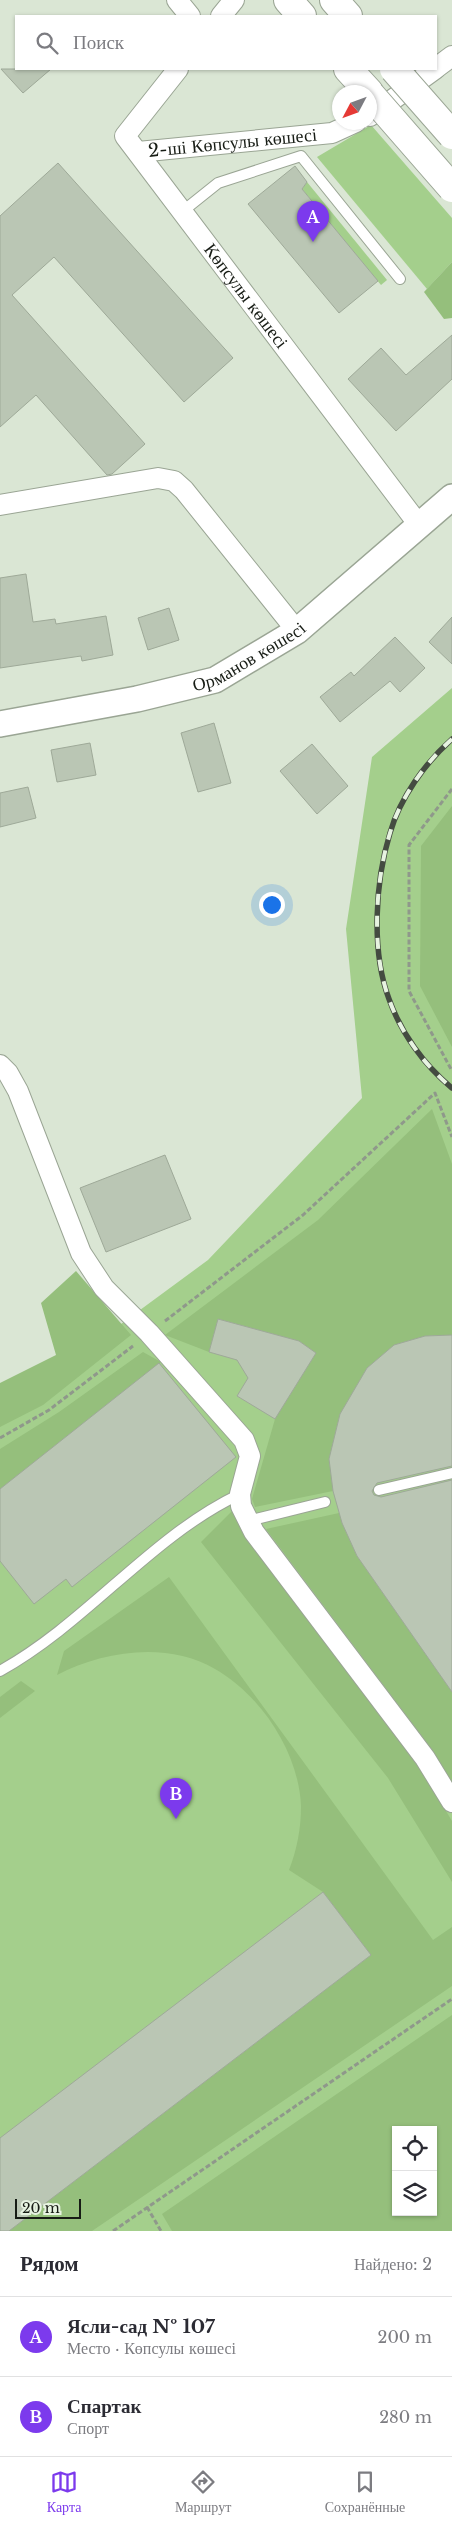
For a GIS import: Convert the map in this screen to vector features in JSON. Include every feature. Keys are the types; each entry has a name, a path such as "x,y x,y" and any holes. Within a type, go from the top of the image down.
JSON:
{"main road":[{"path":"288,0 301,15"},
{"path":"334,0 347,15"},
{"path":"349,70 362,85"},
{"path":"395,70 452,135"},
{"path":"377,102 452,188"}],"street":[{"path":"177,0 189,15"},
{"path":"222,15 234,0"},
{"path":"437,67 452,56"},
{"name":"Көпсулы көшесі","path":"177,70 125,136 419,525"},
{"path":"377,111 432,70"},
{"name":"2-ші Көпсулы көшесі","path":"138,152 332,133 339,130"},
{"path":"0,505 133,481 158,478 174,481 184,490 296,631"},
{"name":"Орманов көшесі","path":"0,724 137,699 215,680 296,631 452,497"},
{"path":"0,1065 8,1073 18,1091 81,1253 104,1288 150,1333 244,1440 250,1456 240,1494 241,1506 254,1532 425,1758 452,1802"}],"lane":[{"path":"183,211 218,182 300,156 400,279"},
{"path":"379,1490 452,1473"},
{"path":"0,1671 18,1661 85,1612 184,1526 214,1506 240,1494"},
{"path":"248,1521 325,1502"}],"path":[{"path":"452,789 409,844 409,991 452,1070"},
{"path":"0,1438 49,1410 303,1215 435,1092 452,1137"},
{"path":"113,2231 452,1999"},
{"path":"147,2207 161,2231"}],"green space":[{"path":"363,130 375,130 452,218 452,262 427,289 317,157"},
{"path":"307,182 387,280 381,285 302,189"},
{"path":"452,262 452,318 444,319 424,292"},
{"path":"452,688 452,2231 0,2231 0,1413 208,1260 362,1098 346,929 372,757"},
{"path":"452,806 452,1047 420,986 421,846"},
{"path":"432,1109 452,1164 452,1335 425,1336 394,1345 367,1368 340,1414 329,1459 333,1491 255,1507 252,1499 275,1419 316,1353 299,1341 218,1319 209,1352 165,1335 318,1220"},
{"path":"76,1271 131,1335 43,1405 0,1427 0,1383 56,1355 41,1303"},
{"path":"143,1352 161,1362 0,1489 0,1449 59,1412"},
{"path":"232,1511 415,1760 452,1821 452,1882 388,1778 201,1542"},
{"path":"339,1513 357,1556 452,1692 452,1782 431,1748 266,1529"},
{"path":"169,1577 433,1940 452,1927 452,1986 92,2231 9,2231 371,1955 323,1892 289,1870 296,1847 300,1823 299,1786 285,1746 262,1710 248,1694 232,1680 196,1660 156,1652 135,1652 115,1655 94,1660 57,1675 64,1651"},
{"path":"21,1681 35,1691 0,1718 0,1697"},
{"path":"452,2015 452,2231 172,2231 162,2214"}],"building":[{"path":"1,69 50,70 23,93"},
{"path":"58,163 233,358 184,402 54,257 12,295 145,444 112,474 107,475 36,395 0,427 0,216"},
{"path":"295,166 307,182 302,189 378,281 339,313 248,204"},
{"path":"452,335 452,379 396,431 348,379 381,348 406,375"},
{"path":"26,574 33,622 55,619 56,624 106,616 113,655 82,661 81,656 0,668 0,578"},
{"path":"169,608 179,640 148,650 138,618"},
{"path":"452,617 452,664 429,642"},
{"path":"395,637 425,668 400,692 390,681 340,722 320,697 351,672 354,676"},
{"path":"214,723 231,783 198,792 181,733"},
{"path":"90,743 96,775 57,782 51,750"},
{"path":"312,744 348,786 317,814 280,771"},
{"path":"28,787 36,818 0,827 0,793"},
{"path":"165,1155 191,1219 106,1252 80,1188"},
{"path":"218,1319 299,1341 316,1353 275,1419 237,1396 248,1378 237,1360 209,1352"},
{"path":"452,1335 452,1466 377,1483 372,1491 374,1495 381,1497 452,1480 452,1692 357,1556 342,1523 333,1491 329,1459 340,1414 367,1368 394,1345 425,1336"},
{"path":"159,1363 236,1457 72,1587 66,1579 34,1604 0,1561 0,1489"},
{"path":"323,1892 371,1955 9,2231 0,2231 0,2138"}],"railway":[{"path":"452,739 423,770 407,794 394,820 381,873 377,916 379,960 383,980 394,1012 414,1048 452,1088"}],"place":[{"name":"Ясли-сад № 107","path":"313,242"},
{"name":"Спартак","path":"176,1819"}]}
